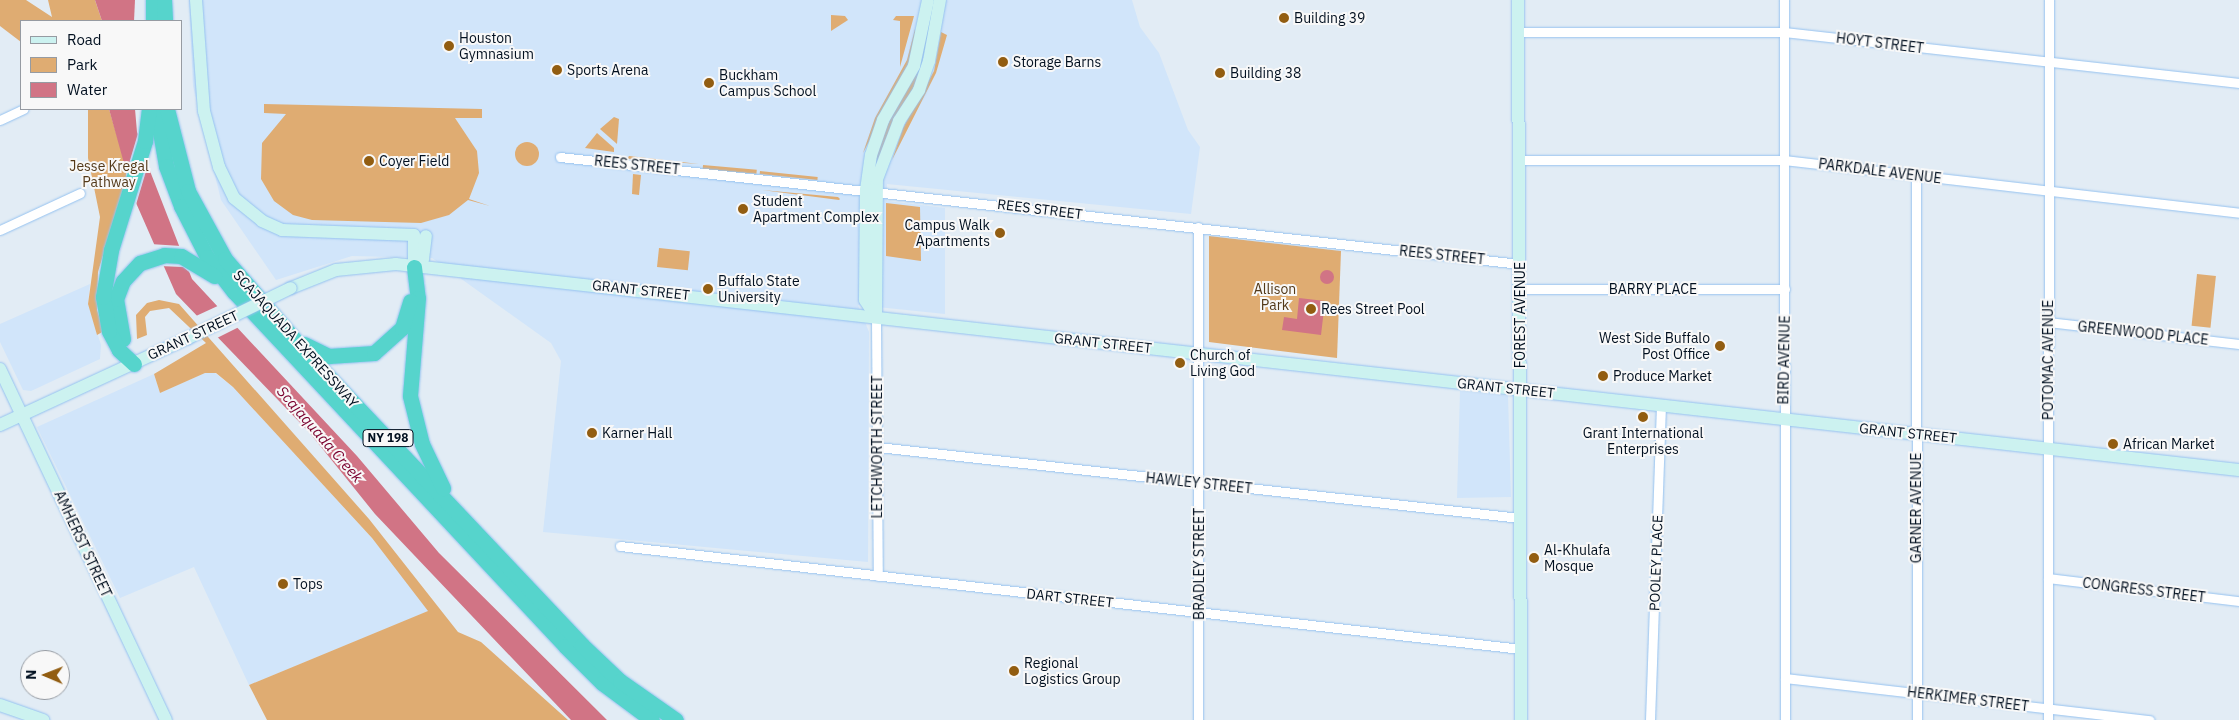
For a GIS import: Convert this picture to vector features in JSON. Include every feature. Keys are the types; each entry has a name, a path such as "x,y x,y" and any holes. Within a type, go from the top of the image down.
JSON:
{"highway":[{"path":"153,0 153,20"},
{"path":"164,0 165,20"},
{"path":"134,364 119,350 109,331 103,297 128,196 145,141 149,110"},
{"name":"SCAJAQUADA EXPRESSWAY","path":"156,110 166,166 181,206 207,257 234,292 565,646 602,683 652,720"},
{"name":"SCAJAQUADA EXPRESSWAY","path":"167,110 176,157 201,222 225,259 292,336 582,645 620,682 676,720"},
{"path":"134,364 117,322 116,299 133,268 155,257 192,260 234,292"},
{"path":"292,336 329,356 374,353 402,328 414,267"},
{"path":"414,267 418,282 409,378 413,414 429,462 455,508"}],"street":[{"path":"196,0 204,111 219,167 234,198 256,217 282,230 420,236 414,267"},
{"path":"871,190 883,120 914,66 928,0"},
{"path":"871,190 883,157 929,62 940,0"},
{"name":"FOREST AVENUE","path":"1518,0 1521,720"},
{"name":"BIRD AVENUE","path":"1784,0 1785,289 1783,420 1785,720"},
{"name":"POTOMAC AVENUE","path":"2048,720 2049,0"},
{"name":"HOYT STREET","path":"1519,32 1784,32 2239,83"},
{"path":"0,120 22,110"},
{"name":"REES STREET","path":"560,157 871,190 1520,264"},
{"name":"PARKDALE AVENUE","path":"1520,160 1784,160 2239,213"},
{"name":"GARNER AVENUE","path":"1916,175 1917,720"},
{"name":"LETCHWORTH STREET","path":"871,190 876,317 878,576"},
{"path":"0,230 80,193"},
{"name":"BRADLEY STREET","path":"1198,227 1200,483 1198,720"},
{"name":"GRANT STREET","path":"0,425 134,364 291,288 353,266 414,267 2239,470"},
{"name":"BARRY PLACE","path":"1520,289 1785,289"},
{"name":"GREENWOOD PLACE","path":"2048,322 2239,344"},
{"name":"AMHERST STREET","path":"0,369 166,720"},
{"name":"POOLEY PLACE","path":"1650,720 1661,407"},
{"name":"HAWLEY STREET","path":"878,447 1520,518"},
{"name":"DART STREET","path":"620,546 1521,649"},
{"name":"CONGRESS STREET","path":"2048,578 2239,601"},
{"name":"HERKIMER STREET","path":"1785,678 2150,720"},
{"path":"0,705 43,720"}],"shaded area":[{"name":"Buffalo State University","path":"189,0 1132,0 1140,27 1159,53 1188,130 1200,147 1191,214 887,184 887,201 945,208 945,314 858,305 869,332 868,562 543,532 561,361 551,343 432,258 352,256 276,280 221,200 193,86"},
{"path":"90,284 88,304 101,345 100,359 31,391 23,390 0,342 0,324"},
{"path":"205,373 215,373 233,387 372,538 429,611 249,685 194,567 120,598 37,427 154,374 160,393"},
{"path":"1460,391 1508,396 1511,497 1457,498"}],"green space":[{"path":"0,0 26,0 52,17 48,0 95,0 102,20 20,20 20,41 0,26"},
{"path":"831,15 845,16 848,20 831,31"},
{"path":"896,16 914,16 900,67 900,21 893,20"},
{"path":"915,29 916,39 907,68 863,153 875,118 907,60"},
{"path":"929,29 916,83 873,177 877,149"},
{"path":"941,32 947,35 936,73 892,160 903,128 934,71"},
{"name":"Coyer Field","path":"264,104 482,109 482,118 455,118 477,151 479,173 469,199 490,206 468,200 449,215 421,223 312,220 293,215 274,201 261,179 262,143 286,114 264,113"},
{"name":"Jesse Kregal Pathway","path":"88,110 109,110 128,173 98,272 97,310 104,331 97,335 88,304 100,217 88,158"},
{"path":"614,117 619,119 617,144 600,129"},
{"path":"597,133 614,148 614,152 585,148"},
{"path":"527,142 535,146 539,154 535,162 527,166 519,162 515,154 519,146"},
{"path":"629,156 699,164 627,159"},
{"path":"703,165 757,170 756,174 703,169"},
{"path":"760,171 818,177 817,180 760,174"},
{"path":"633,174 641,175 639,195 632,194"},
{"path":"762,190 838,197 840,199 839,200"},
{"path":"886,203 920,207 921,261 886,256"},
{"name":"Allison Park","path":"1209,236 1341,251 1337,358 1209,342"},
{"path":"659,248 690,251 688,270 657,267"},
{"path":"2197,274 2216,276 2210,328 2192,326"},
{"path":"159,300 179,304 369,519 458,632 481,642 568,720 267,720 249,685 428,611 372,538 233,387 216,373 205,373 160,393 154,374 206,343 169,308 150,311 145,317 147,335 137,339 136,315 147,303"}],"water":[{"path":"95,0 135,0 134,20 102,20"},
{"name":"Scajaquada Creek","path":"109,110 135,110 137,132 150,171 192,279 357,456 439,553 607,720 571,720 375,514 309,432 176,294 133,196"},
{"path":"1324,270 1330,270 1334,277 1330,284 1324,284 1320,280 1320,274"},
{"name":"Rees Street Pool","path":"1299,298 1325,301 1321,335 1282,330 1284,317 1297,319"}],"pier":[{"path":"139,130 149,161 135,208 126,174"},
{"path":"150,244 181,246 193,275 183,267 160,266"},
{"path":"222,304 241,326 217,338 196,316"}],"place":[{"name":"Building 39","path":"1284,18"},
{"name":"Houston Gymnasium","path":"449,46"},
{"name":"Storage Barns","path":"1003,62"},
{"name":"Sports Arena","path":"557,70"},
{"name":"Building 38","path":"1220,73"},
{"name":"Buckham Campus School","path":"709,83"},
{"name":"Coyer Field","path":"369,161"},
{"name":"Student Apartment Complex","path":"743,209"},
{"name":"Campus Walk Apartments","path":"1000,233"},
{"name":"Buffalo State University","path":"708,289"},
{"name":"Rees Street Pool","path":"1311,309"},
{"name":"West Side Buffalo Post Office","path":"1720,346"},
{"name":"Church of Living God","path":"1180,363"},
{"name":"Produce Market","path":"1603,376"},
{"name":"Grant International Enterprises","path":"1643,417"},
{"name":"Karner Hall","path":"592,433"},
{"name":"African Market","path":"2113,444"},
{"name":"Al-Khulafa Mosque","path":"1534,558"},
{"name":"Tops","path":"283,584"},
{"name":"Regional Logistics Group","path":"1014,671"}]}
